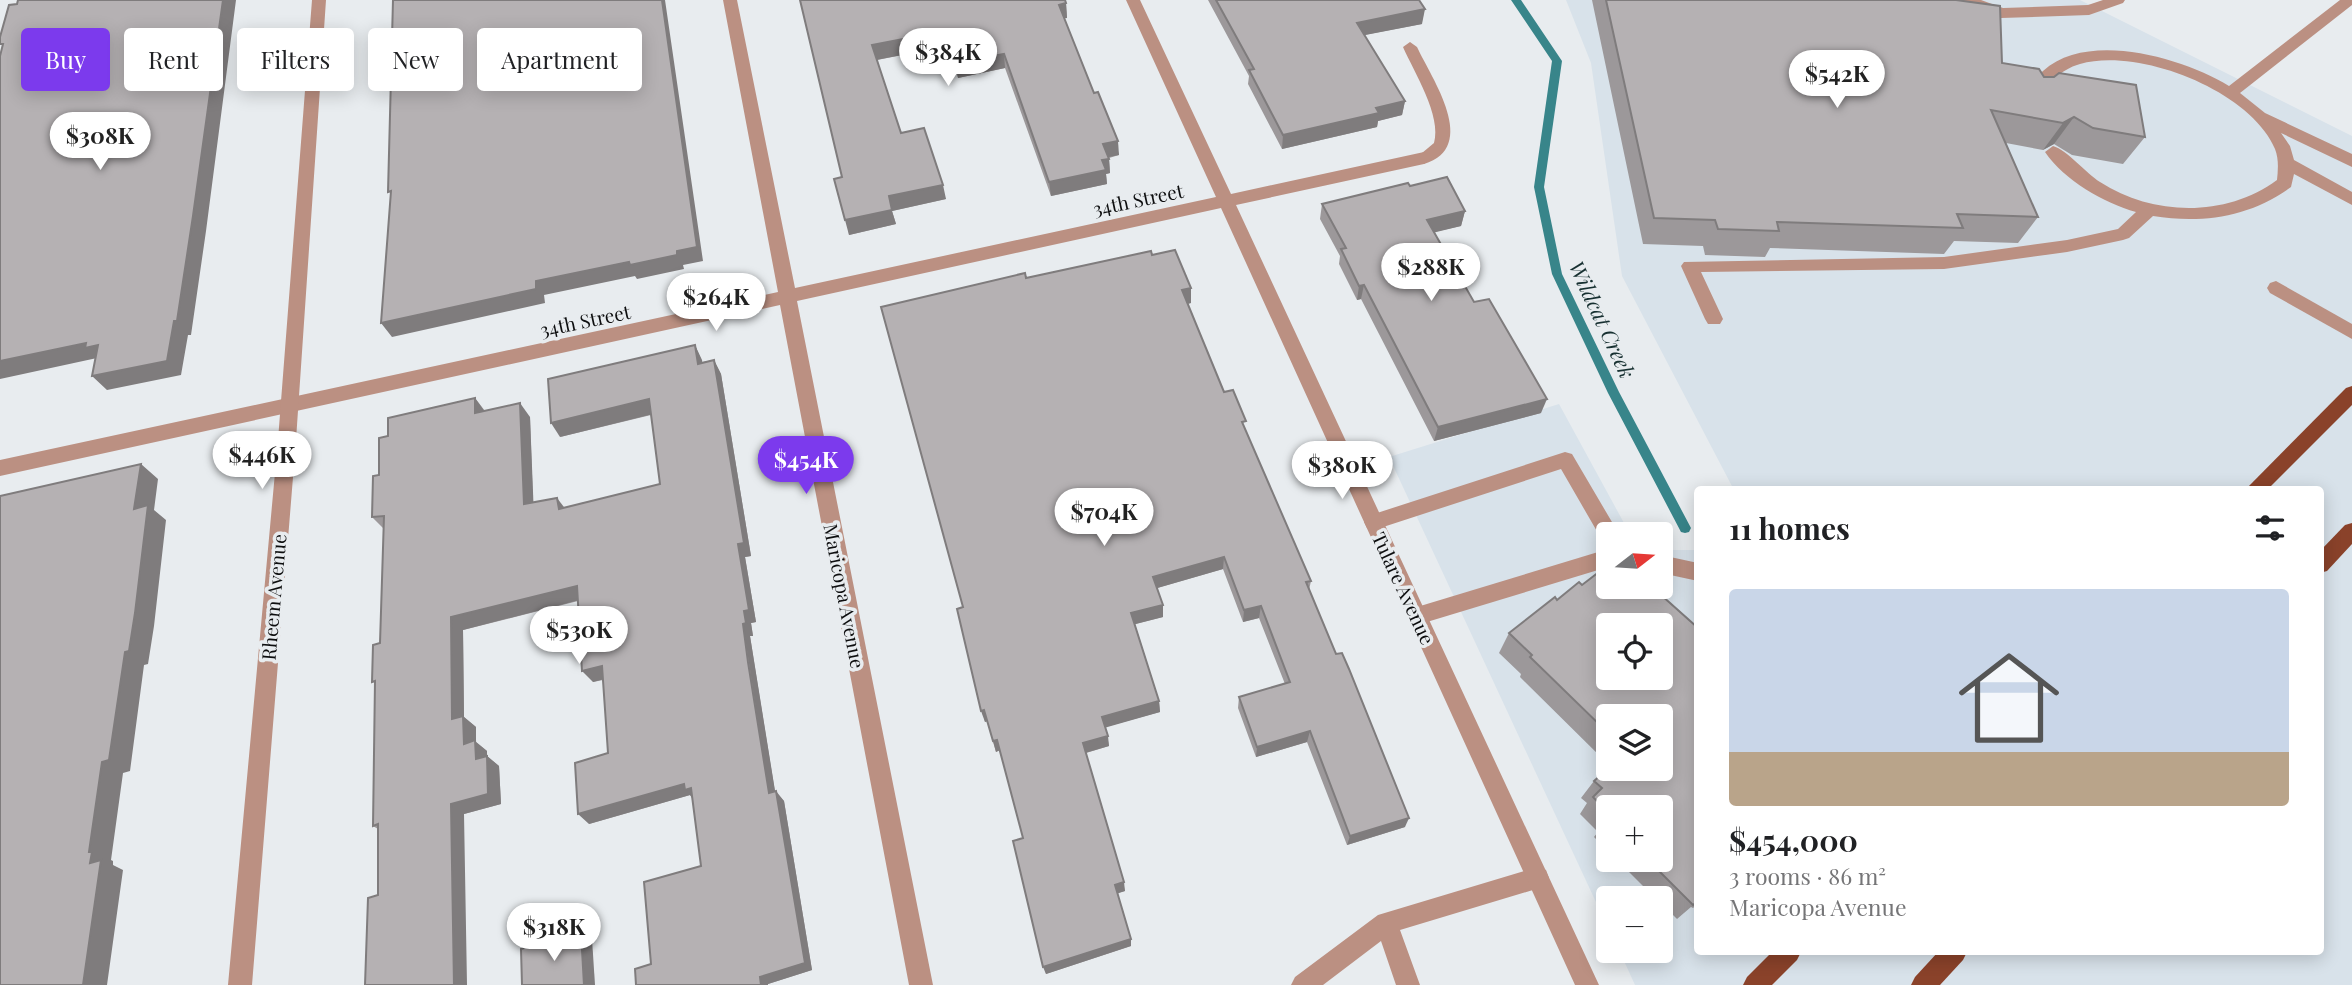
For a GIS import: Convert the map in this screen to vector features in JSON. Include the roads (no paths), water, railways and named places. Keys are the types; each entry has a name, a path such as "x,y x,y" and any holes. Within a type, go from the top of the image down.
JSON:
{"main road":[{"path":"2259,486 2352,393"},
{"path":"2324,561 2352,531"},
{"path":"1755,985 1786,955"},
{"path":"1923,985 1952,955"}],"street":[{"name":"Rheem Avenue","path":"240,985 290,405 319,0"},
{"name":"Maricopa Avenue","path":"730,0 921,985"},
{"name":"Tulare Avenue","path":"1133,0 1587,985"},
{"path":"1968,0 2001,13 2089,10 2118,0"},
{"path":"2231,92 2349,0"},
{"name":"34th Street","path":"0,468 1424,158 1444,140 1442,118 1410,47"},
{"path":"2260,115 2352,162"},
{"path":"1714,319 1690,266 1944,263 2067,246 2123,234 2149,210 2106,192 2070,169 2053,152"},
{"path":"2287,163 2352,199"},
{"path":"2276,288 2352,332"},
{"path":"1374,522 1565,460 1602,522"},
{"path":"1416,616 1596,562"},
{"path":"1673,567 1694,571"},
{"path":"1303,985 1386,923 1538,878"},
{"path":"1386,923 1408,985"}],"lane":[{"path":"2031,98 2051,72 2078,60 2113,56 2153,60 2184,70 2231,92 2260,115 2283,147 2287,163 2285,183 2269,197 2214,213 2149,210"}],"waterway":[{"name":"Wildcat Creek","path":"1516,0 1557,61 1539,187 1557,274 1614,393 1685,528"}]}
